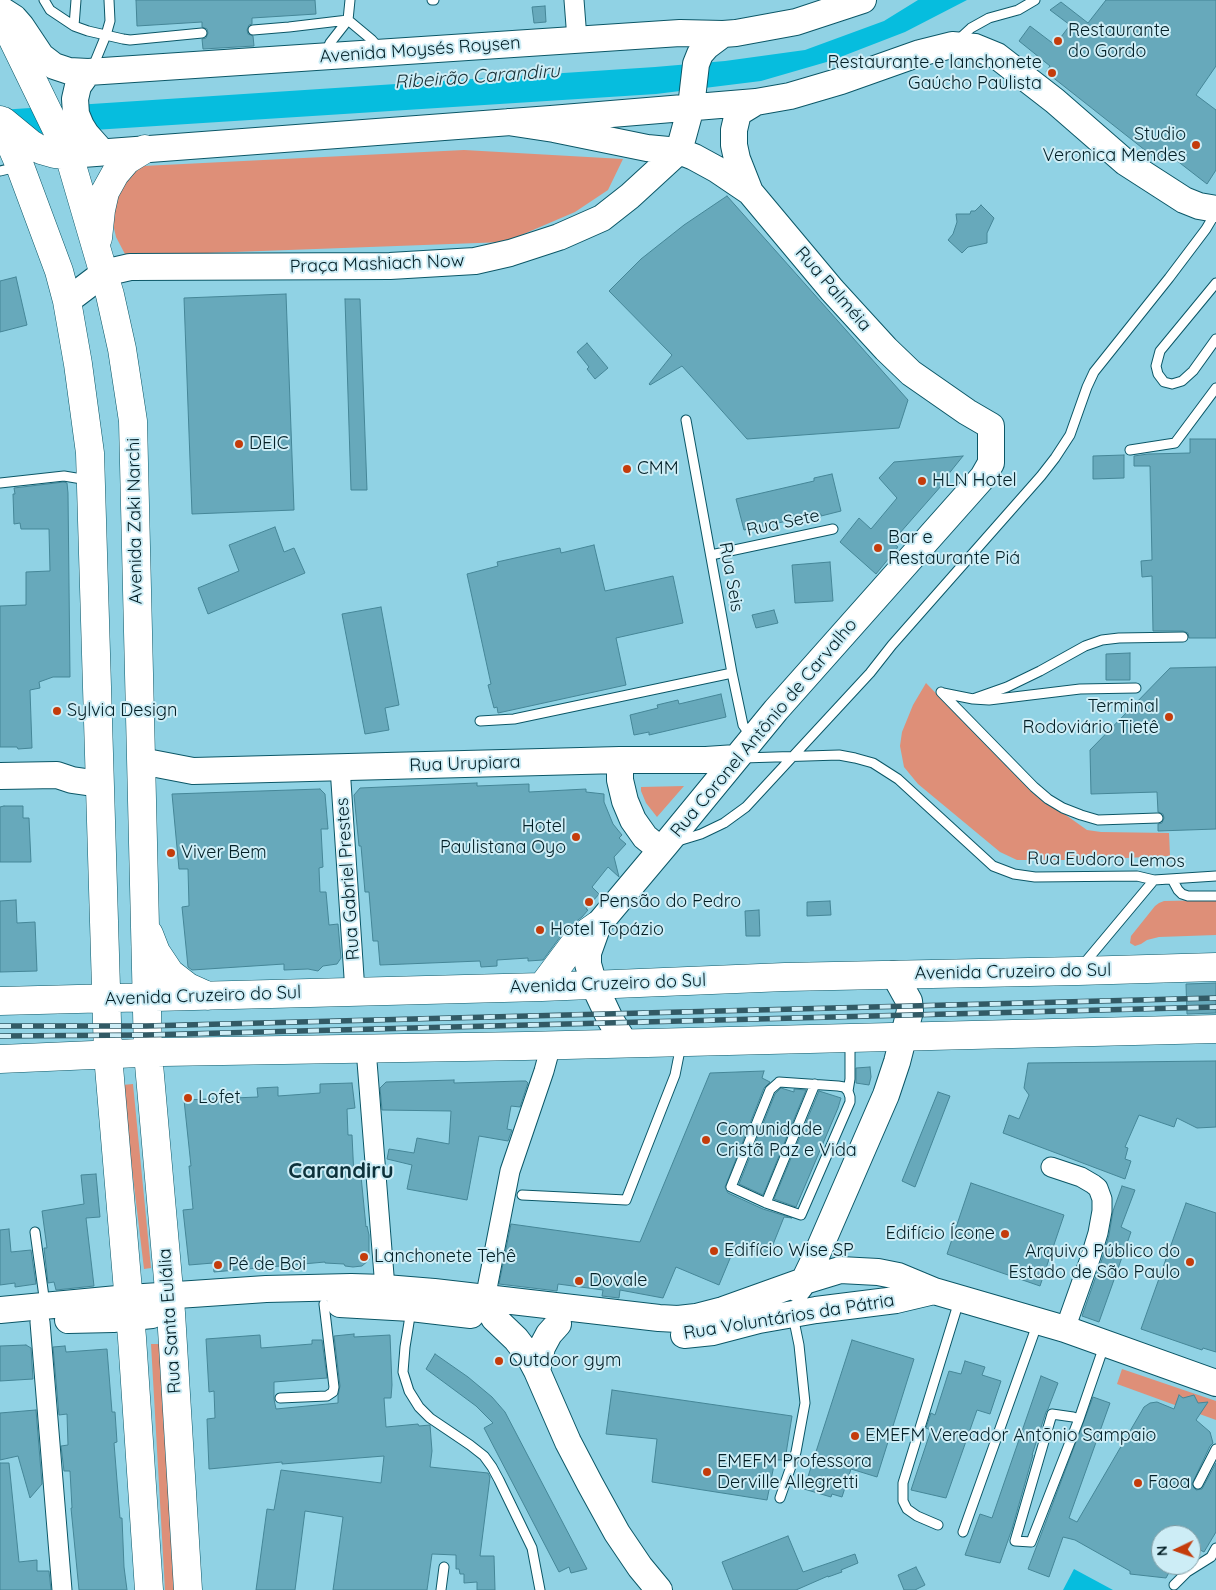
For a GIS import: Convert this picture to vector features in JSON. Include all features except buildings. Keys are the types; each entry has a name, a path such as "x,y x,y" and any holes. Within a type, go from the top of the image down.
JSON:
{"main road":[{"name":"Avenida Zaki Narchi","path":"0,11 66,150 110,295 122,349 133,421 148,1053"},
{"path":"0,119 31,144 42,150 55,154 66,150"},
{"path":"0,119 12,164 59,271 67,301 90,453 108,1055 129,1307 149,1590"},
{"path":"101,261 101,210 105,192 115,174 127,160 145,148"},
{"path":"135,752 142,773 133,795 121,792 109,795 100,776 116,756 135,752"},
{"path":"145,917 156,952 170,973 188,986 210,997"},
{"path":"542,987 578,939 598,925"},
{"name":"Avenida Cruzeiro do Sul","path":"0,1001 594,986 785,977 1216,967"},
{"path":"0,1059 148,1053 625,1044 1216,1029"},
{"name":"Rua Santa Eulália","path":"148,1053 170,1305 188,1590"}],"street":[{"path":"574,0 577,39"},
{"name":"Avenida Moysés Roysen","path":"0,11 5,12 17,22 41,56 54,66 87,74 577,39 680,33 720,37 796,22 863,0"},
{"path":"508,122 554,129 647,148 678,151 691,99 696,64 704,50 720,37"},
{"path":"66,150 145,148 508,122 691,99 756,102 790,96 841,81 920,53 952,45 975,47 997,56 1055,101 1125,162 1184,200 1216,210"},
{"path":"87,74 78,86 75,99 76,114 81,126 98,148"},
{"path":"750,192 737,160 734,130 738,113 756,102"},
{"name":"Rua Palméia","path":"678,151 716,169 750,192 832,290 886,349 911,373 991,426"},
{"name":"Praça Mashiach Now","path":"67,301 101,261 130,267 390,266 476,261 559,237 602,218 678,151"},
{"name":"Rua Coronel Antônio de Carvalho","path":"625,1044 594,986 588,964 588,953 598,925 814,667 983,477 991,463 991,426"},
{"name":"Rua Urupiara","path":"142,773 169,780 194,771 736,758"},
{"path":"620,760 620,780 630,813 646,836 664,847"},
{"name":"Rua Gabriel Prestes","path":"340,767 355,992"},
{"path":"0,776 100,776"},
{"path":"759,1320 789,1298 804,1281 886,1095 910,1013 909,1001 894,974"},
{"path":"551,1045 510,1171 489,1308 516,1339 537,1371 556,1418 617,1533 640,1567 659,1590"},
{"path":"366,1049 386,1288"},
{"path":"1050,1166 1081,1177 1093,1184 1098,1188 1102,1199 1102,1211 1092,1256 1065,1329"},
{"path":"827,1232 826,1256 840,1270"},
{"name":"Rua Voluntários da Pátria","path":"0,1325 43,1314 267,1298 350,1296 411,1308 489,1308 678,1319 696,1317 723,1310 840,1270 878,1272 898,1276 934,1291 1065,1329 1216,1383"},
{"name":"Rua Voluntários da Pátria","path":"267,1298 324,1304 386,1288 434,1292 489,1308 558,1324 669,1336 713,1332 759,1320 896,1300 934,1291"},
{"name":"Rua Voluntários da Pátria","path":"0,1310 43,1314"},
{"path":"43,1314 62,1590"},
{"path":"537,1371 542,1347 549,1334 558,1324"}],"lane":[{"path":"44,0 50,10 74,26 106,35 130,40 202,33"},
{"path":"74,26 76,0"},
{"path":"87,74 106,35 110,21 109,0"},
{"path":"324,56 330,43 348,20 350,0"},
{"path":"952,45 971,28 989,18 1018,10 1036,0"},
{"path":"253,30 348,20 383,52"},
{"path":"664,847 701,834 724,823 746,807 870,673 892,645 1041,476 1056,458 1070,435 1094,372 1206,229 1216,210"},
{"path":"1216,283 1160,351 1156,366 1158,374 1164,382 1172,384 1182,381 1193,371 1216,339"},
{"path":"1130,450 1175,443 1216,388"},
{"name":"Rua Seis","path":"686,420 732,673 743,725 753,738"},
{"path":"0,483 64,476 91,481"},
{"name":"Rua Sete","path":"710,554 833,529"},
{"path":"973,699 1007,687 1085,646 1102,640 1183,637"},
{"path":"480,721 514,719 732,673"},
{"path":"1136,688 1080,690 989,700 956,697 941,692 1048,799 1080,816 1098,820 1158,818"},
{"name":"Rua Eudoro Lemos","path":"736,758 839,755 873,763 898,779 993,866 1014,874 1035,877 1137,876 1154,880 1216,876"},
{"path":"1172,879 1182,894 1188,896 1216,896"},
{"path":"1078,971 1154,880"},
{"path":"848,1091 838,1086 779,1082 770,1090 731,1187 766,1203 801,1215 850,1102 848,1091 850,1079 850,1037"},
{"path":"522,1196 626,1200 675,1075 682,1042"},
{"path":"766,1203 815,1084"},
{"path":"35,1232 43,1314"},
{"path":"938,1525 917,1516 907,1508 903,1501 903,1483 960,1298"},
{"path":"280,1398 327,1396 333,1392 334,1387 324,1304"},
{"path":"411,1308 403,1372 409,1391 419,1407 430,1418 484,1456 492,1467 532,1548 540,1590"},
{"path":"780,1498 796,1452 805,1403 799,1345 792,1314"},
{"path":"963,1532 1038,1320"},
{"path":"1079,1419 1052,1414 1015,1541 1031,1542 1079,1419 1105,1344"},
{"path":"1198,1484 1216,1449"},
{"path":"1174,1585 1187,1572 1211,1557 1216,1548"},
{"path":"440,1590 444,1567"}],"shaded area":[{"path":"464,150 623,159 608,190 575,212 505,242 126,256 116,237 110,210 123,167"},
{"path":"926,683 1045,803 1087,830 1169,833 1170,856 1080,860 1017,860 1000,852 918,784 904,767 900,746 902,732 913,705"},
{"path":"684,786 657,817 646,803 641,791 641,787"},
{"path":"1216,900 1216,935 1159,937 1135,946 1130,943 1131,936 1159,903 1164,901"},
{"path":"133,1084 151,1268 144,1269 122,1085"},
{"path":"151,1344 161,1344 176,1590 165,1590"},
{"path":"1122,1369 1216,1401 1216,1420 1117,1384"}],"water":[{"path":"918,0 967,0 905,32 830,61 761,81 656,94 0,136 0,110 655,67 725,61 805,50 884,21"},
{"path":"1074,1569 1113,1590 1063,1590"}],"railway":[{"path":"0,1026 146,1026 1216,998"},
{"path":"0,1036 146,1035 1216,1007"}],"place":[{"name":"Restaurante do Gordo","path":"1058,41"},
{"name":"Restaurante e lanchonete Gaúcho Paulista","path":"1052,73"},
{"name":"Studio Veronica Mendes","path":"1196,145"},
{"name":"DEIC","path":"239,444"},
{"name":"CMM","path":"627,469"},
{"name":"HLN Hotel","path":"922,481"},
{"name":"Bar e Restaurante Piá","path":"878,548"},
{"name":"Sylvia Design","path":"57,711"},
{"name":"Terminal Rodoviário Tietê","path":"1169,717"},
{"name":"Hotel Paulistana Oyo","path":"576,837"},
{"name":"Viver Bem","path":"171,853"},
{"name":"Pensão do Pedro","path":"589,902"},
{"name":"Hotel Topázio","path":"540,930"},
{"name":"Lofet","path":"188,1098"},
{"name":"Comunidade Cristã Paz e Vida","path":"706,1140"},
{"name":"Edifício Ícone","path":"1005,1234"},
{"name":"Edifício Wise SP","path":"714,1251"},
{"name":"Lanchonete Tehê","path":"364,1257"},
{"name":"Arquivo Público do Estado de São Paulo","path":"1190,1262"},
{"name":"Pé de Boi","path":"218,1265"},
{"name":"Dovale","path":"579,1281"},
{"name":"Outdoor gym","path":"499,1361"},
{"name":"EMEFM Vereador Antõnio Sampaio","path":"855,1436"},
{"name":"EMEFM Professora Derville Allegretti","path":"707,1472"},
{"name":"Faoa","path":"1138,1483"}],"district":[{"name":"Carandiru","path":"341,1171"}],"water label":[{"name":"Ribeirão Carandiru","path":"477,77"}]}
